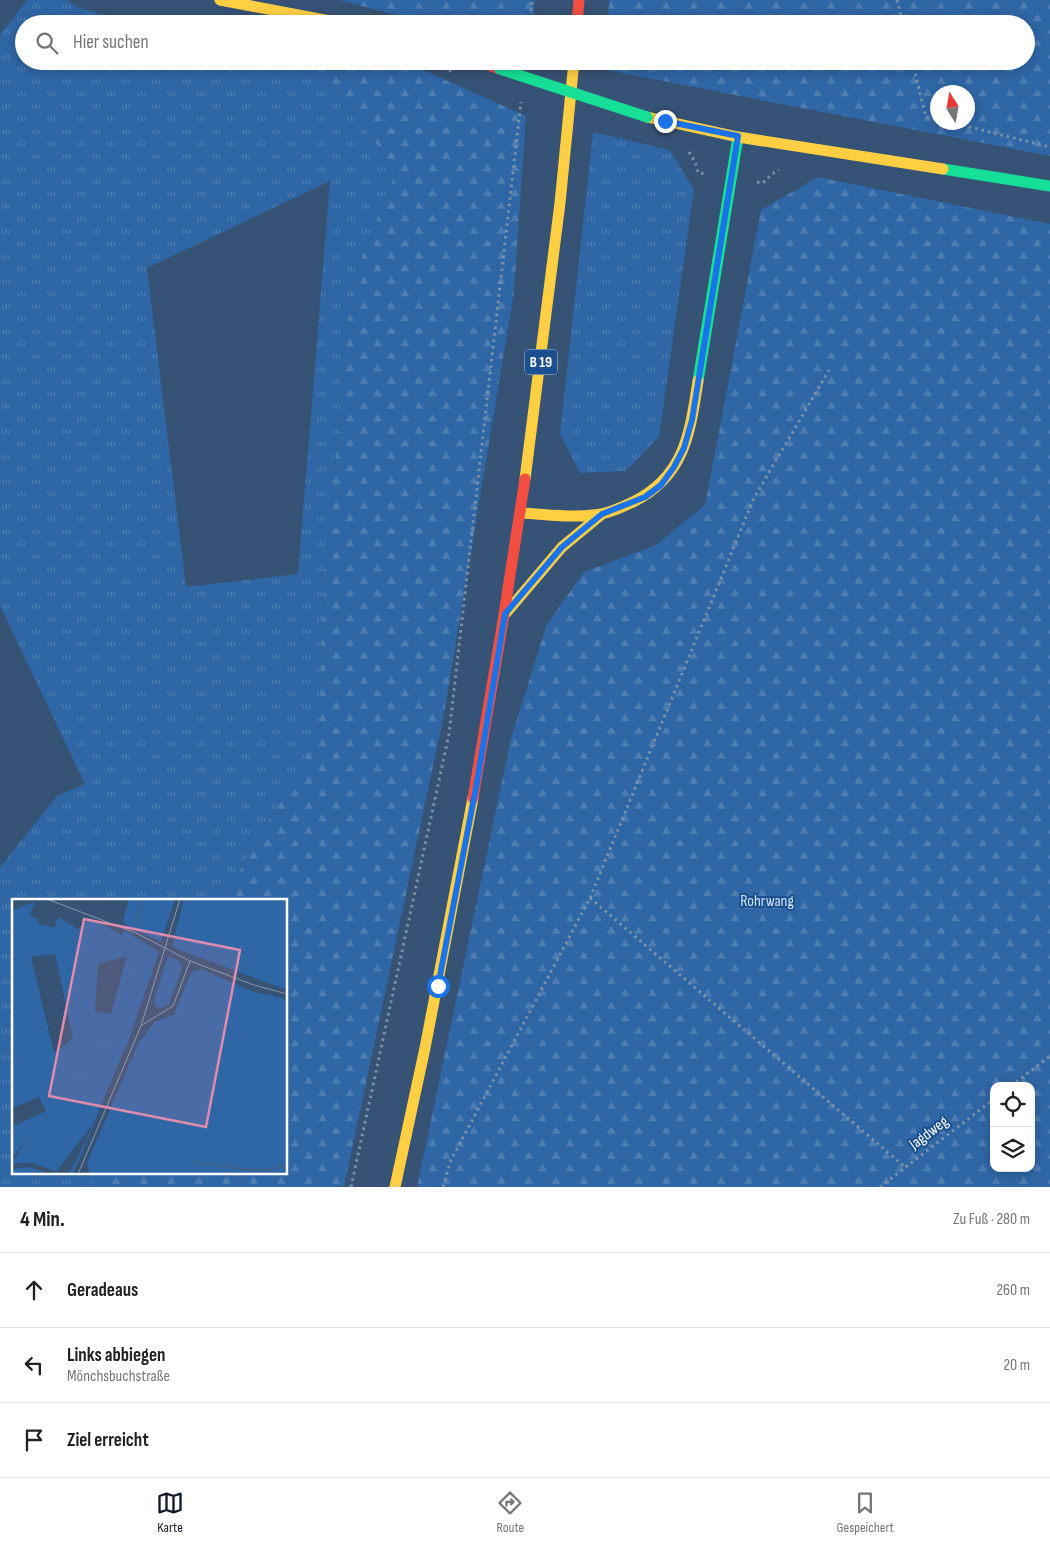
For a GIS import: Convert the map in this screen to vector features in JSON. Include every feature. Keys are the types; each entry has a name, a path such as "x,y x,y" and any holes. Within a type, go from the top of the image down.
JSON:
{"main road":[{"path":"220,0 299,15"},
{"path":"578,15 579,0"},
{"path":"503,70 647,117 738,136 1050,186"},
{"name":"B 19","path":"395,1187 447,940 477,782 505,614 521,513 560,210 573,70"},
{"path":"521,513 576,516 602,514 645,497 661,485 674,467 684,448 692,420 738,136"},
{"path":"505,614 562,547 602,514"}],"path":[{"path":"531,15 532,0"},
{"path":"897,0 901,15"},
{"path":"914,70 926,117 930,118"},
{"path":"351,1187 450,734 521,101"},
{"path":"975,128 1050,147"},
{"path":"444,1187 450,1162 590,898 754,498 829,370"},
{"path":"590,898 905,1167"},
{"path":"1016,1082 1050,1056"},
{"name":"Jagdweg","path":"880,1187 990,1102"}],"green space":[{"path":"27,0 67,0 80,8 106,15 15,15"},
{"path":"339,0 535,0 534,15 396,15"},
{"path":"609,0 1050,0 1050,156 606,70 1035,70 1035,15 608,15"},
{"path":"15,16 15,70 303,70 339,93 396,171 352,283 325,571 318,736 223,899 12,899 12,1174 99,1174 92,1187 0,1187 0,867 57,796 85,784 0,606 0,35","holes":["330,181 298,574 186,587 147,268"]},
{"path":"303,70 423,70 526,116 514,292 444,714 344,1187 92,1187 99,1174 288,1174 288,899 223,899 318,736 325,571 352,283 396,171 339,93"},
{"path":"593,132 670,150 694,190 659,437 626,471 580,473 560,434"},
{"name":"Rohrwang","path":"818,177 1050,224 1050,1187 417,1187 511,738 547,624 584,572 656,545 705,505 761,210"}],"traffic: fast":[{"path":"503,70 647,117"},
{"path":"698,381 738,137"},
{"path":"943,169 1050,186"}],"traffic: slow":[{"path":"220,0 299,15"},
{"path":"525,479 560,203 573,70"},
{"path":"647,117 738,137 943,169"},
{"path":"521,513 566,516 598,514 633,502 650,491 664,479 682,451 692,418 698,381"},
{"path":"506,613 562,547 602,514"},
{"path":"395,1187 425,1048 473,798"}],"traffic: jam":[{"path":"578,15 579,0"},
{"path":"473,798 525,479"}],"route":[{"path":"438,986 477,782 505,614 562,547 602,514 645,497 661,485 674,467 684,448 692,420 738,136 701,130 665,121"}]}
